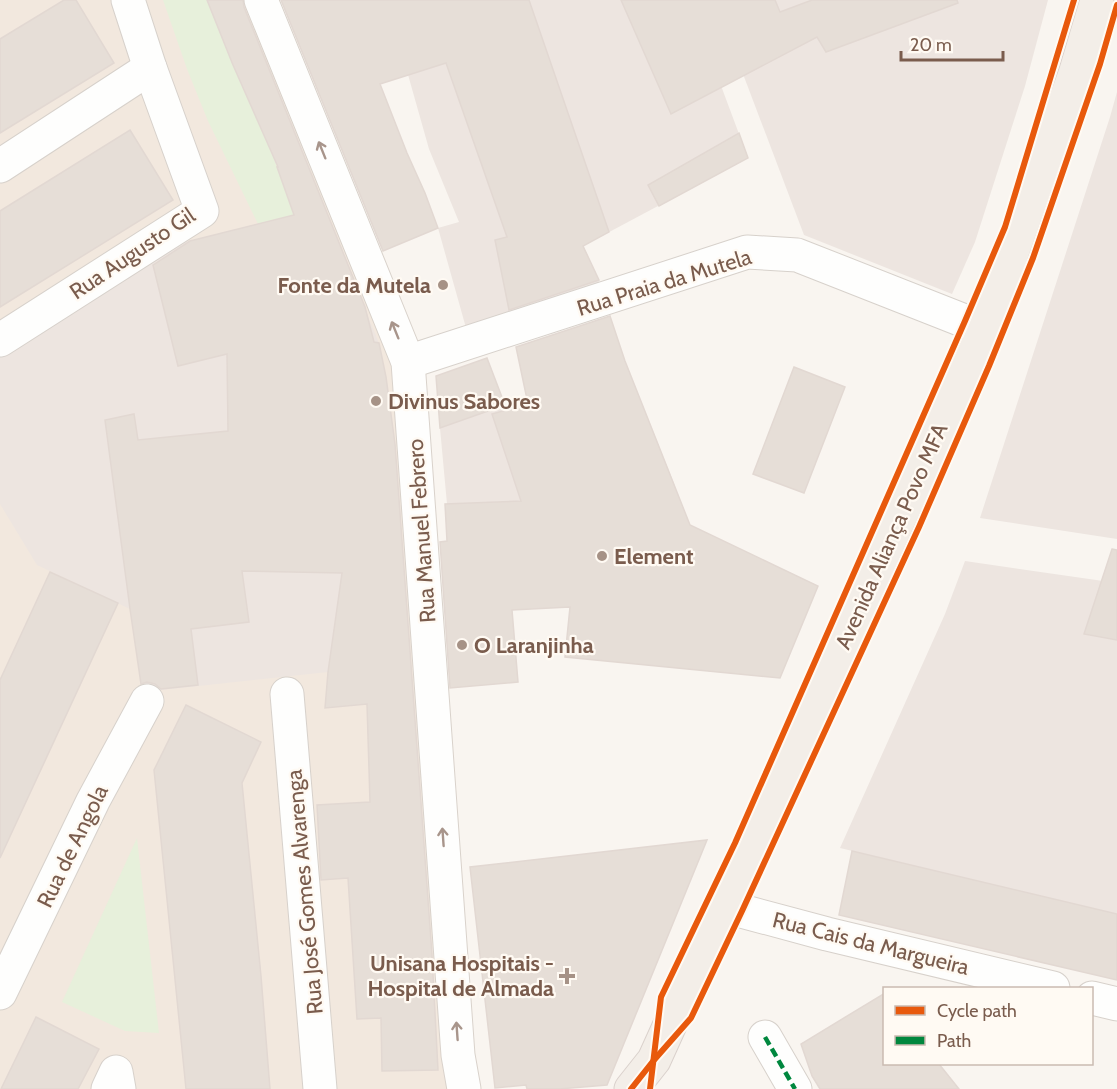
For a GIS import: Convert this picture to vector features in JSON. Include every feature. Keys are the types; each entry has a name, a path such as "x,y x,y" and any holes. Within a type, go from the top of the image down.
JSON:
{"main road":[{"name":"Avenida Aliança Povo MFA","path":"631,1089 652,1075 723,906 985,329 1076,71 1097,0"}],"street":[{"name":"Rua Augusto Gil","path":"0,340 202,211 128,0"},
{"name":"Rua Manuel Febrero","path":"261,0 408,362 458,1055 464,1089"},
{"path":"0,166 150,68"},
{"name":"Rua Praia da Mutela","path":"408,362 747,252 797,255 985,329"},
{"name":"Rua José Gomes Alvarenga","path":"287,694 320,1089"},
{"name":"Rua de Angola","path":"0,993 93,801 147,701"},
{"name":"Rua Cais da Margueira","path":"723,906 827,934 1049,987"},
{"path":"1093,998 1117,1004"},
{"path":"765,1037 795,1089"},
{"path":"108,1089 116,1072 119,1089"}],"shaded area":[{"path":"0,0 262,0 410,355 466,1089 0,1089"},
{"path":"389,0 689,0 748,158 583,246 601,286 468,335 438,228 459,222 429,149 390,11"},
{"path":"715,0 1048,0 1025,86 975,242 952,294 804,235"},
{"path":"1117,92 1117,539 980,518 1110,117"},
{"path":"273,220 311,333 367,314 379,343 386,377 344,557 328,672 143,692 130,609 37,565 0,504 0,347 149,251"},
{"path":"625,361 675,486 517,501 447,504 440,428"},
{"path":"965,561 1117,583 1117,914 840,848 945,614"}],"green space":[{"path":"163,0 207,0 277,167 295,194 302,218 276,231 273,220 258,224 208,121"},
{"path":"137,838 159,1033 125,1031 62,1002"}],"building":[{"path":"64,0 76,0 114,63 0,133 0,39"},
{"path":"207,0 243,0 365,307 374,342 379,343 395,444 432,955 438,1070 382,1071 381,1018 357,1019 348,878 321,880 317,805 370,802 367,704 325,708 342,573 242,571 249,622 191,629 198,685 161,689 147,682 141,684 105,420 134,414 138,440 228,431 227,354 178,366 153,265 190,241 294,215 278,167"},
{"path":"281,0 529,0 609,232 583,246 599,280 509,310 495,240 507,237 446,63 380,84 438,228 383,251"},
{"path":"621,0 775,0 780,12 812,0 957,0 958,3 826,52 817,37 671,114"},
{"path":"130,130 173,200 0,307 0,211"},
{"path":"739,133 748,158 659,206 648,185"},
{"name":"Element","path":"610,316 625,361 690,525 818,586 780,678 565,657 570,607 512,610 518,682 450,688 440,542 447,541 445,504 521,501 492,414 528,404 516,347"},
{"path":"487,358 505,405 440,428 436,376"},
{"path":"794,367 845,387 804,493 753,474"},
{"path":"1112,549 1117,550 1117,640 1084,634"},
{"path":"50,572 118,603 0,858 0,680"},
{"path":"186,705 261,742 242,783 270,1089 186,1089 154,770"},
{"name":"Unisana Hospitais - Hospital de Almada","path":"707,840 607,1085 559,1089 527,1089 526,1085 495,1088 470,867"},
{"path":"852,851 1117,914 1117,980 839,915"},
{"path":"883,994 883,1065 940,1065 959,1089 820,1089 812,1076 801,1044"},
{"path":"36,1017 99,1049 78,1089 1,1089"}],"marked path":[{"path":"765,1037 795,1089"}],"cycle path":[{"path":"650,1089 661,997 735,843 1005,227 1074,0"},
{"path":"631,1089 691,1018 919,527 1033,258 1100,64 1117,5"}],"place":[{"name":"Fonte da Mutela","path":"443,285"},
{"name":"Divinus Sabores","path":"376,401"},
{"name":"Element","path":"602,556"},
{"name":"O Laranjinha","path":"462,645"},
{"name":"Unisana Hospitais - Hospital de Almada","path":"567,976"}]}
